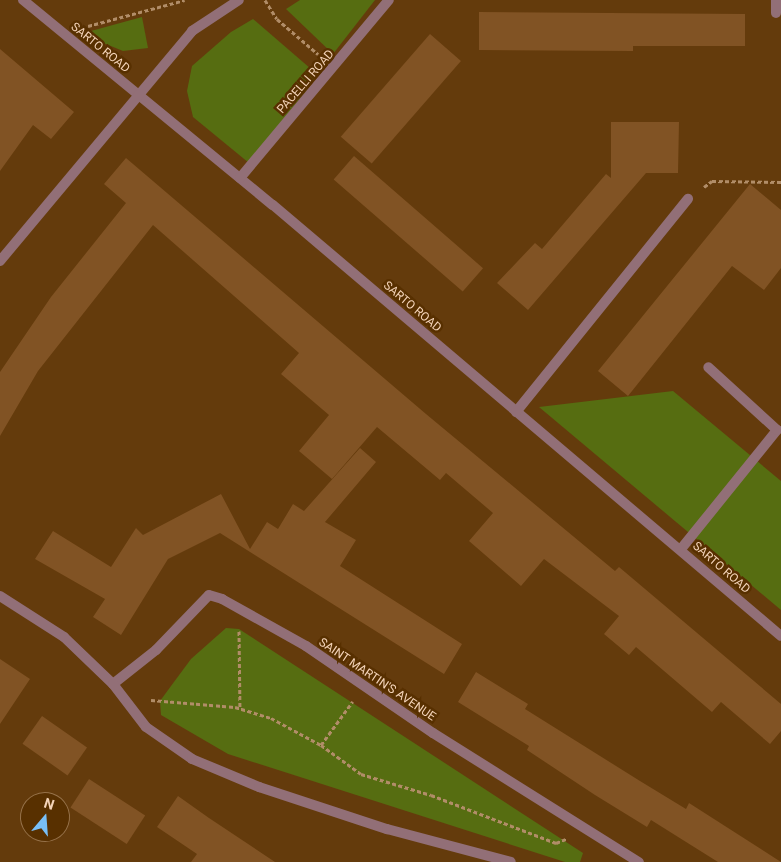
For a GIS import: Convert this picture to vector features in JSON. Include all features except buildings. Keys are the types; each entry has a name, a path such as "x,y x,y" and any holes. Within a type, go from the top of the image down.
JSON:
{"street":[{"name":"SARTO ROAD","path":"23,0 240,178 681,549 781,636"},
{"path":"0,260 136,94 192,31 239,0"},
{"name":"PACELLI ROAD","path":"240,178 335,69 389,0"},
{"path":"776,0 776,13"},
{"path":"516,412 688,199"},
{"path":"681,549 776,430 708,367"},
{"name":"SAINT MARTIN'S AVENUE","path":"113,684 156,650 209,595 240,608 364,685 433,733 639,862"},
{"path":"0,596 64,638 113,684 146,727 192,759 259,787 387,829 511,862"}],"path":[{"path":"63,33 185,0"},
{"path":"265,0 277,19 335,69"},
{"path":"688,199 712,181 781,182"},
{"path":"240,608 240,708"},
{"path":"321,745 364,685"},
{"path":"123,697 240,708 271,718 321,745 361,774 431,795 505,827 556,843 588,830"}],"green space":[{"path":"300,0 375,0 333,54 286,9"},
{"path":"142,17 148,48 123,51 101,42 91,31"},
{"path":"253,19 318,75 249,163 193,117 187,91 192,66 231,32"},
{"path":"673,391 781,481 781,610 539,407"},
{"path":"226,628 239,629 583,853 580,862 565,862 228,754 161,715 160,701 191,659"}]}
